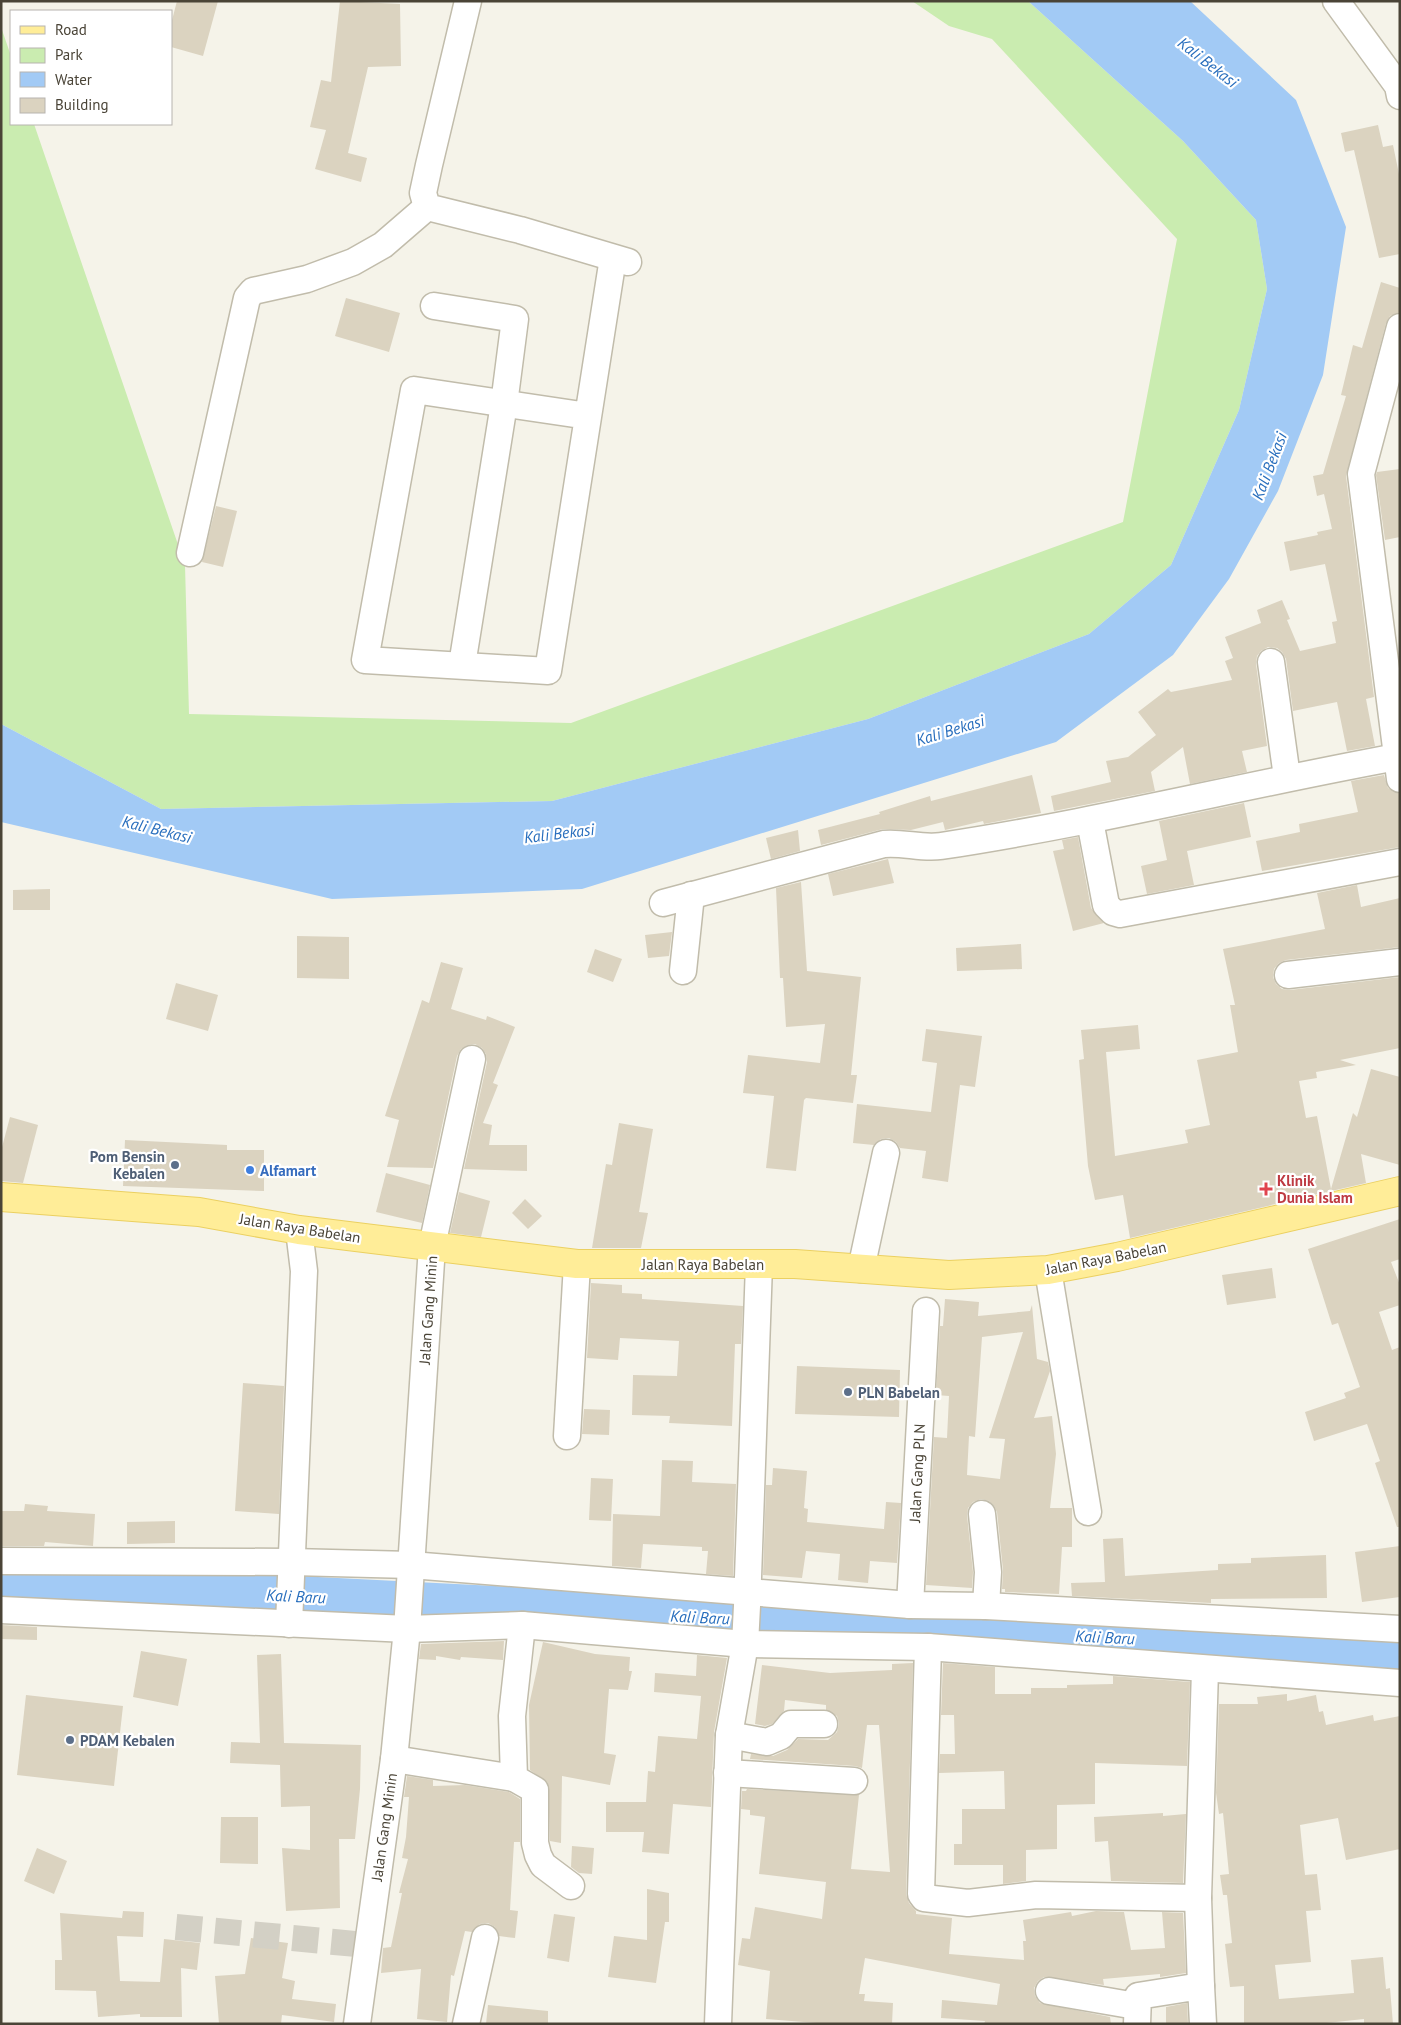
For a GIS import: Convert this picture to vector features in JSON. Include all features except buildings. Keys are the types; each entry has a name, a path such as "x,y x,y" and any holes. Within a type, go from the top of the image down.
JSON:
{"main road":[{"name":"Jalan Raya Babelan","path":"1,1197 199,1212 299,1230 577,1264 759,1264 949,1275 1048,1270 1118,1257 1400,1191"}],"street":[{"path":"427,207 423,193 468,1"},
{"path":"1348,6 1399,89"},
{"path":"427,207 520,230 621,260 588,416 548,671 365,660 414,390 588,416"},
{"path":"190,553 246,298 254,290 307,279 353,262 383,245 427,207"},
{"path":"434,306 515,319 504,404 462,665"},
{"path":"663,903 884,844 900,843 934,847 1090,821 1287,777 1399,771 1361,474 1400,326"},
{"path":"1271,662 1287,777"},
{"path":"1090,821 1106,905 1113,912 1120,914 1400,862"},
{"path":"683,971 691,895"},
{"path":"1288,975 1400,962"},
{"name":"Jalan Gang Minin","path":"357,2024 394,1759 411,1571 432,1246 472,1059"},
{"path":"861,1269 886,1153"},
{"path":"289,1616 304,1271 299,1230"},
{"path":"567,1436 577,1264"},
{"path":"718,2024 729,1735 746,1617 759,1264"},
{"path":"1048,1270 1088,1512"},
{"name":"Jalan Gang PLN","path":"910,1605 926,1311"},
{"path":"982,1514 988,1572 986,1606"},
{"path":"1,1561 411,1571 635,1581 746,1617 928,1647 1205,1670 1400,1683"},
{"path":"1,1610 289,1616 522,1625 746,1617 910,1605 986,1606 1400,1629"},
{"path":"514,1778 512,1716 522,1625"},
{"path":"928,1647 921,1894 924,1898 968,1903 1036,1894 1198,1898"},
{"path":"1203,2024 1198,1898 1205,1670"},
{"path":"729,1735 767,1742 781,1736 787,1726 793,1723 824,1724"},
{"path":"394,1759 514,1778 535,1790 535,1843 543,1865 570,1886"},
{"path":"727,1773 854,1781"},
{"path":"466,2024 485,1938"},
{"path":"1049,1990 1136,2015 1138,1996 1201,1986"}],"green space":[{"path":"912,1 1028,1 1183,141 1256,220 1267,289 1239,410 1171,565 1089,634 868,719 552,801 161,809 1,724 1,27 10,53 10,125 34,125 185,565 189,714 571,723 1123,522 1177,239 992,39 949,26"}],"water":[{"name":"Kali Bekasi","path":"1028,1 1190,1 1296,100 1346,227 1323,375 1278,491 1229,579 1173,655 1056,742 582,889 332,899 1,822 1,724 161,809 552,801 868,719 1089,634 1171,565 1239,410 1267,289 1256,220 1183,141"}],"waterway":[{"name":"Kali Baru","path":"1,1581 1400,1652"}],"tunnel":[{"path":"176,1927 366,1945"}],"place":[{"name":"Pom Bensin Kebalen","path":"175,1165"},
{"name":"Alfamart","path":"250,1170"},
{"name":"Klinik Dunia Islam","path":"1266,1189"},
{"name":"PLN Babelan","path":"848,1392"},
{"name":"PDAM Kebalen","path":"70,1740"}]}
